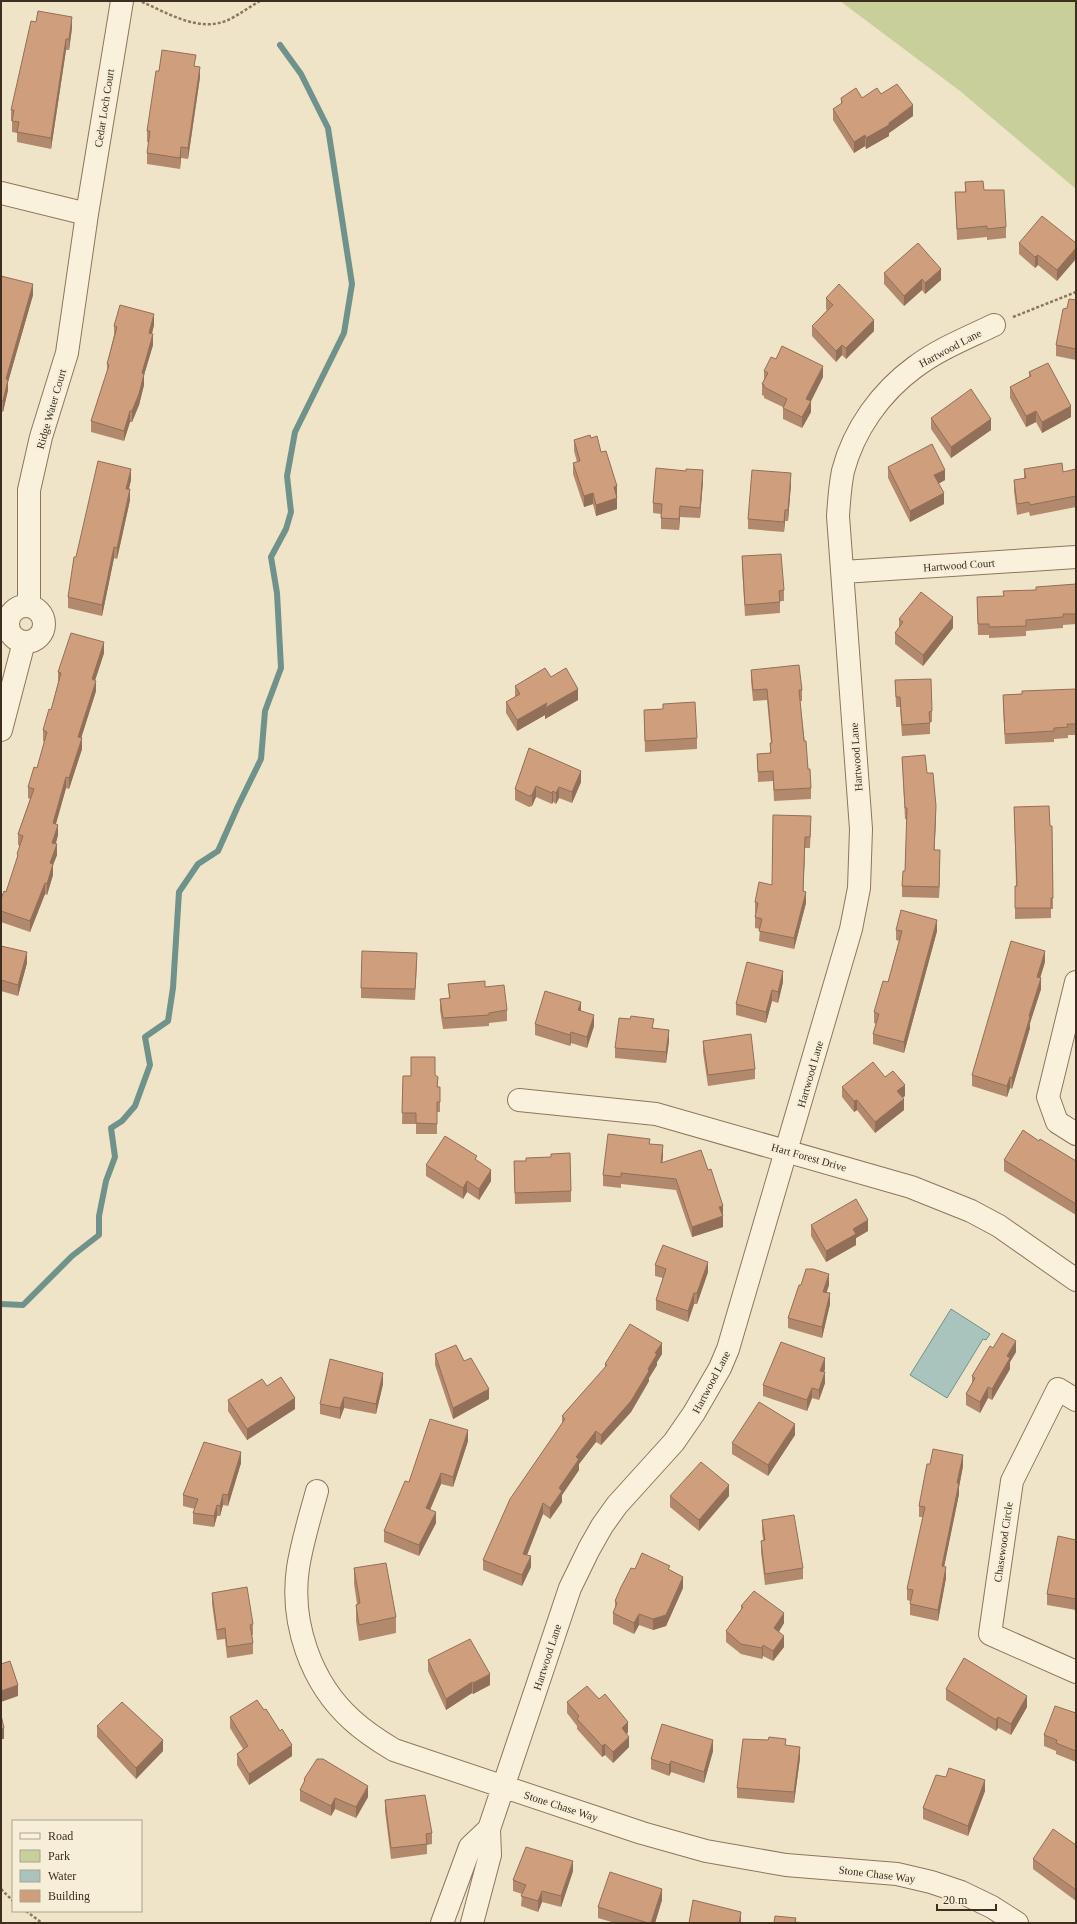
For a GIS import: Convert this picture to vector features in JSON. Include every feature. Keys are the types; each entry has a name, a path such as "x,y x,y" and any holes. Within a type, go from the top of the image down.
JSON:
{"street":[{"name":"Cedar Loch Court","path":"86,214 132,2"},
{"path":"1,193 86,214"},
{"name":"Ridge Water Court","path":"1,730 24,642 15,638 9,631 8,621 11,612 19,607 29,606 29,490 41,437 67,353 86,214"},
{"name":"Hartwood Lane","path":"472,1923 490,1855 489,1829 570,1588 602,1526 617,1505 674,1442 694,1413 726,1355 788,1151 851,929 858,888 861,829 838,516 843,471 858,434 869,413 893,384 916,366 937,353 994,325"},
{"name":"Hartwood Court","path":"843,572 1076,556"},
{"path":"1076,982 1048,1097 1057,1122 1076,1134"},
{"name":"Hart Forest Drive","path":"519,1100 656,1114 911,1187 971,1211 999,1226 1076,1280"},
{"name":"Chasewood Circle","path":"1076,1400 1058,1389 1012,1480 990,1634 1076,1672"},
{"name":"Stone Chase Way","path":"317,1491 298,1569 297,1600 299,1622 312,1665 324,1687 336,1704 351,1720 370,1736 394,1750 642,1833 706,1851 786,1865 897,1874 931,1882 961,1892 992,1907 1017,1923"},
{"name":"Hartwood Lane","path":"442,1923 470,1847 489,1829"}],"path":[{"path":"132,2 196,23 211,25 227,20 260,1"},
{"path":"994,325 1076,292"},
{"path":"1,1889 12,1900"},
{"path":"27,1912 42,1923"}],"green space":[{"path":"840,1 1076,1 1076,189 960,91"}],"water":[{"path":"951,1309 990,1334 986,1340 983,1339 947,1398 910,1375"}],"building":[{"path":"38,11 72,17 69,39 66,39 51,138 17,132 19,122 12,121 14,110 11,110 31,21 36,22"},
{"path":"162,50 196,55 194,66 200,67 188,148 181,147 180,158 147,153 150,131 147,131 156,71 159,71"},
{"path":"897,84 913,105 889,123 889,125 866,138 865,135 854,142 833,109 842,103 841,98 856,88 862,98 877,88 881,94"},
{"path":"983,181 984,190 1004,190 1006,227 987,229 987,226 957,229 955,192 966,192 965,182"},
{"path":"1042,216 1076,243 1076,248 1057,270 1038,255 1035,257 1019,243"},
{"path":"918,243 941,269 925,283 922,279 904,296 884,273"},
{"path":"1,276 33,284 6,379 8,380 3,401 1,400"},
{"path":"839,284 874,320 846,348 842,345 836,351 812,326 833,305 826,298"},
{"path":"1069,299 1076,300 1076,349 1056,345 1063,309 1067,308"},
{"path":"120,305 154,314 149,333 153,334 142,373 144,374 139,394 132,411 130,411 124,431 91,421 109,365 107,364 117,327 114,326"},
{"path":"782,346 823,366 806,399 811,401 802,417 783,408 787,399 764,387 762,384 768,373 764,371 771,357 776,359"},
{"path":"1048,363 1071,406 1042,422 1036,411 1026,416 1010,387 1031,376 1029,372"},
{"path":"971,389 991,419 951,447 931,418"},
{"path":"590,435 591,438 597,436 601,452 606,451 617,486 614,487 617,498 596,505 593,493 584,496 573,463 580,461 574,440"},
{"path":"932,444 945,470 934,475 944,493 910,511 888,467"},
{"path":"98,461 131,469 126,489 130,489 117,548 114,547 102,605 68,597 74,557 76,557"},
{"path":"1062,463 1063,472 1076,469 1076,496 1030,505 1029,502 1017,504 1014,480 1026,478 1024,469"},
{"path":"656,468 686,471 686,469 703,470 700,508 680,506 679,519 661,518 662,504 653,503"},
{"path":"752,470 791,473 788,510 785,510 784,522 748,519"},
{"path":"781,554 784,590 779,591 780,602 745,605 742,556"},
{"path":"1076,584 1076,614 1063,614 1063,617 1026,620 1026,626 989,627 989,624 978,624 977,597 1004,596 1003,591 1036,590 1036,587"},
{"path":"921,592 953,617 923,655 895,633 903,622 899,619"},
{"path":"71,633 104,642 92,679 96,681 78,737 82,738 69,778 66,777 53,823 58,825 52,843 57,844 50,863 53,864 47,884 45,883 30,921 1,911 1,899 4,891 6,892 23,836 18,834 34,789 28,787 34,767 37,768 47,732 43,730 49,709 51,710 61,673 58,672"},
{"path":"799,665 802,690 799,690 804,741 806,741 808,769 810,769 811,788 774,790 773,771 758,772 757,754 771,753 770,743 772,743 767,689 753,690 751,670"},
{"path":"545,668 551,677 566,668 578,689 545,708 547,703 517,720 506,702 520,694 515,686"},
{"path":"931,679 932,711 929,712 930,723 902,725 900,697 896,697 895,680"},
{"path":"1076,689 1076,724 1067,724 1068,727 1054,728 1054,731 1005,734 1003,695 1022,694 1022,691"},
{"path":"695,702 697,738 645,741 644,710 663,709 663,704"},
{"path":"529,748 581,771 572,792 559,787 556,793 553,791 552,793 536,786 532,795 529,796 515,789"},
{"path":"925,755 927,773 933,773 936,806 934,850 940,850 939,887 902,886 903,871 905,871 907,808 905,808 902,757"},
{"path":"1049,806 1050,826 1052,826 1053,898 1051,898 1051,908 1015,908 1015,886 1017,886 1014,807"},
{"path":"773,815 811,816 810,837 805,837 803,891 806,892 794,938 759,931 762,919 755,917 758,903 755,902 759,882 772,885"},
{"path":"901,910 937,920 904,1042 873,1034 879,1014 874,1012 883,981 888,982 902,931 896,930"},
{"path":"1011,941 1045,951 1037,977 1041,978 1012,1078 1010,1077 1007,1086 972,1075"},
{"path":"1,946 27,952 18,985 1,980"},
{"path":"362,951 417,953 415,989 361,988"},
{"path":"747,962 783,971 778,992 772,990 766,1012 736,1004"},
{"path":"485,981 485,987 504,985 507,1010 489,1013 489,1015 443,1018 440,999 450,998 448,984"},
{"path":"545,991 581,1002 578,1010 594,1015 587,1037 571,1032 570,1035 535,1024"},
{"path":"631,1016 654,1019 652,1028 669,1030 666,1052 615,1048 619,1018 630,1019"},
{"path":"751,1034 755,1069 708,1075 703,1041"},
{"path":"411,1057 435,1057 435,1075 438,1077 437,1087 440,1087 440,1102 437,1102 437,1124 416,1123 416,1113 402,1113 403,1076 411,1076"},
{"path":"873,1062 885,1077 893,1071 905,1085 897,1091 904,1099 875,1122 857,1100 854,1101 842,1087"},
{"path":"1023,1130 1039,1141 1040,1139 1076,1161 1076,1204 1004,1160"},
{"path":"608,1134 650,1139 649,1144 663,1145 661,1163 701,1150 708,1170 711,1169 723,1206 719,1207 723,1216 692,1227 676,1179 621,1173 621,1177 603,1175"},
{"path":"445,1136 477,1156 475,1159 491,1170 479,1189 467,1181 463,1188 426,1165"},
{"path":"570,1153 571,1191 515,1193 514,1161 526,1161 526,1158 551,1157 551,1154"},
{"path":"856,1199 868,1220 853,1229 856,1234 826,1251 811,1225"},
{"path":"663,1245 708,1262 697,1293 694,1293 688,1311 656,1300 666,1269 655,1265"},
{"path":"806,1269 813,1269 829,1274 823,1292 830,1293 822,1327 788,1318"},
{"path":"630,1324 662,1343 655,1353 657,1354 648,1369 649,1371 631,1401 601,1435 596,1431 576,1457 579,1459 559,1488 562,1491 550,1508 543,1503 523,1554 531,1556 522,1575 483,1560 510,1499 565,1419 562,1416 607,1365 605,1364"},
{"path":"1002,1333 1016,1341 1007,1356 1010,1358 992,1389 988,1387 980,1402 966,1394 975,1378 972,1376 990,1346 993,1348"},
{"path":"781,1342 825,1358 820,1371 825,1372 819,1390 812,1388 807,1400 763,1385"},
{"path":"456,1345 464,1361 471,1358 489,1389 453,1408 435,1354"},
{"path":"330,1359 383,1373 376,1404 344,1397 340,1408 320,1404"},
{"path":"281,1377 295,1398 247,1429 228,1400 262,1379 267,1386"},
{"path":"759,1402 795,1424 768,1465 732,1443"},
{"path":"430,1419 468,1430 453,1477 441,1473 426,1508 436,1512 419,1545 384,1531 405,1481 409,1482"},
{"path":"204,1442 241,1452 228,1495 223,1494 220,1506 217,1505 214,1516 193,1513 198,1499 183,1495"},
{"path":"933,1449 963,1455 957,1483 959,1483 942,1566 946,1567 938,1610 910,1604 913,1590 907,1589 925,1507 919,1506 927,1464 930,1464"},
{"path":"701,1462 729,1485 699,1520 670,1496"},
{"path":"794,1515 803,1568 765,1574 761,1541 765,1540 762,1520"},
{"path":"1058,1536 1076,1540 1076,1599 1047,1594"},
{"path":"642,1553 670,1566 668,1569 683,1577 666,1615 653,1619 639,1614 634,1623 613,1613 617,1603 615,1601 621,1587 631,1568 635,1569"},
{"path":"386,1563 396,1617 359,1625 356,1605 360,1603 354,1568"},
{"path":"247,1587 253,1624 250,1625 253,1643 227,1647 225,1628 217,1630 212,1593"},
{"path":"754,1591 784,1613 774,1628 784,1636 773,1651 763,1645 762,1648 741,1644 726,1631 743,1607 741,1606"},
{"path":"470,1639 490,1674 473,1683 472,1682 446,1699 428,1660"},
{"path":"964,1658 1027,1696 1011,1724 998,1717 996,1720 946,1689"},
{"path":"10,1661 18,1685 1,1691 1,1664"},
{"path":"587,1686 599,1699 605,1694 628,1722 622,1728 629,1737 613,1752 605,1744 602,1746 577,1719 579,1716 567,1702"},
{"path":"257,1700 264,1710 266,1709 280,1731 282,1729 292,1745 249,1774 237,1754 248,1746 230,1717"},
{"path":"122,1702 163,1740 136,1768 97,1726"},
{"path":"1055,1706 1076,1713 1076,1751 1056,1743 1057,1740 1044,1735"},
{"path":"1,1715 4,1728 1,1729"},
{"path":"662,1724 713,1740 704,1772 671,1761 669,1765 651,1759"},
{"path":"769,1737 786,1739 785,1745 800,1747 794,1792 737,1788 743,1739 768,1740"},
{"path":"317,1759 323,1759 368,1786 356,1807 335,1798 331,1806 300,1790 305,1780 304,1779"},
{"path":"949,1768 985,1780 968,1826 923,1808 936,1775 946,1777"},
{"path":"425,1795 432,1833 426,1834 427,1844 391,1848 385,1800"},
{"path":"1053,1829 1076,1845 1076,1890 1033,1859"},
{"path":"526,1847 573,1861 561,1896 542,1891 538,1901 521,1896 526,1885 513,1880"},
{"path":"610,1872 662,1889 651,1923 598,1907"},
{"path":"693,1900 741,1912 739,1923 689,1923"},
{"path":"775,1916 796,1918 795,1922 805,1923 774,1923"}],"waterway":[{"path":"1,1304 23,1305 72,1256 99,1235 99,1216 106,1181 115,1157 111,1128 122,1121 135,1106 150,1065 145,1037 168,1021 173,988 179,892 198,864 218,851 261,759 265,711 281,668 277,593 271,557 286,529 291,512 287,476 295,432 344,333 352,284 328,128 301,74 280,45"}]}
